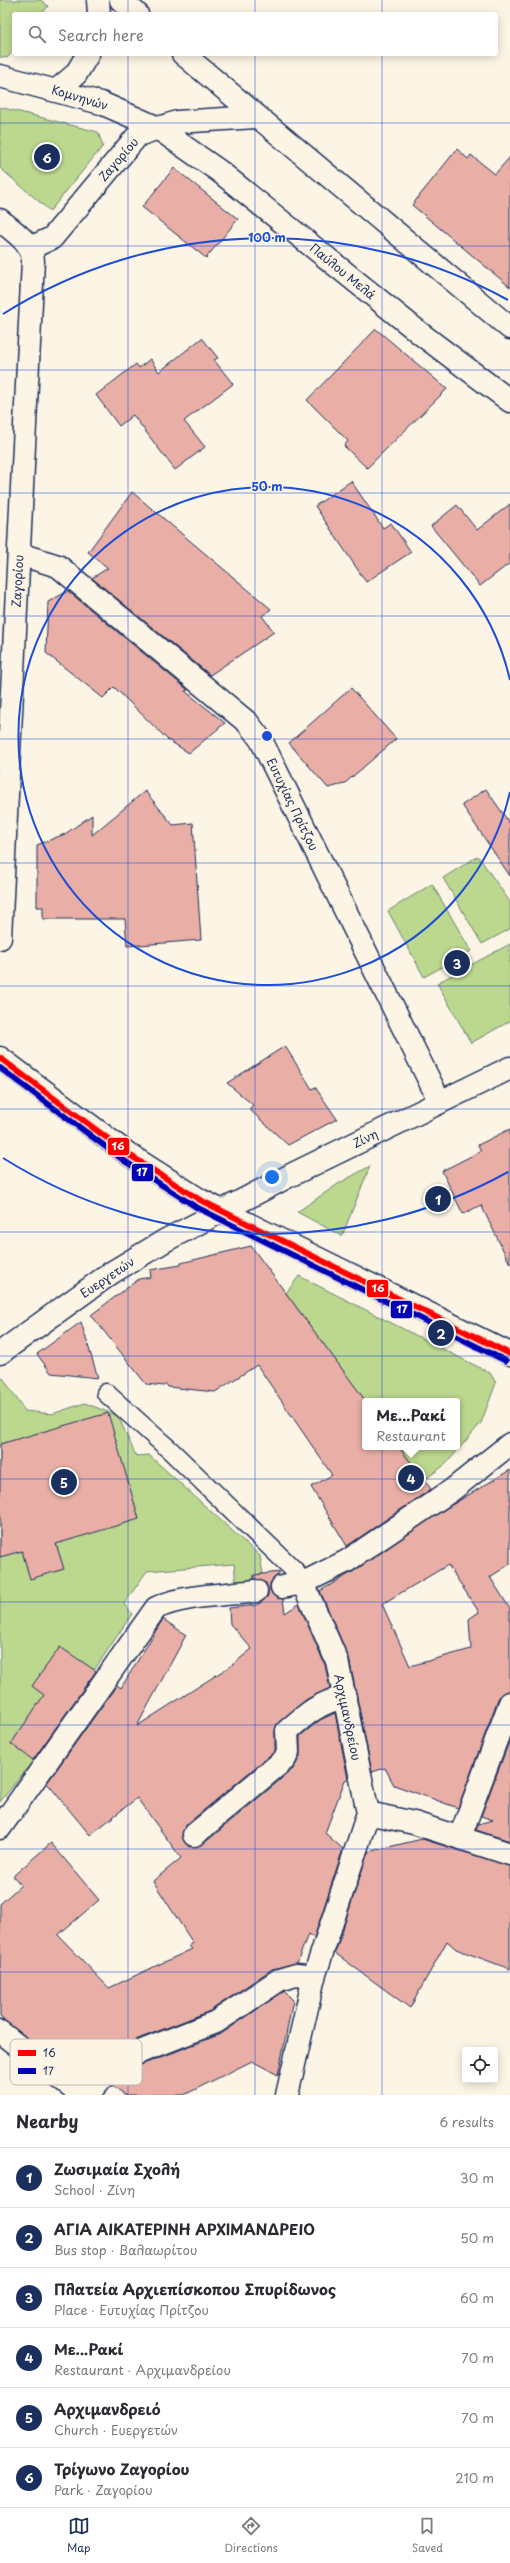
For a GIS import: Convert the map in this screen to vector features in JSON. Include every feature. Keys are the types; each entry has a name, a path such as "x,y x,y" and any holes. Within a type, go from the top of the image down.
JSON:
{"street":[{"path":"98,0 99,12"},
{"path":"120,0 135,12"},
{"path":"57,90 76,74 87,56"},
{"path":"185,56 256,117 510,328"},
{"name":"Κομνηνών","path":"0,76 57,90 114,108 156,127"},
{"name":"Ζαγορίου","path":"0,938 33,261 30,248 52,238 133,138 156,127 205,119 256,117"},
{"name":"Παύλου Μελά","path":"156,127 219,171 421,334 510,401"},
{"path":"0,220 30,248"},
{"name":"Ευτυχίας Πρίτζου","path":"19,554 58,566 248,723 261,740 440,1102"},
{"path":"0,1058 131,1156 222,1212 510,1354"},
{"name":"Ζίνη","path":"222,1212 291,1175 510,1068"},
{"name":"Ευεργετών","path":"0,1353 111,1273 166,1240 222,1212"},
{"path":"282,1587 303,1583 347,1561 446,1494 510,1444"},
{"name":"Αρχιμανδρείου","path":"287,2095 314,1977 368,1813 345,1697 336,1660 303,1583"},
{"path":"0,1828 156,1608 173,1602 256,1590"},
{"path":"194,1835 284,1759 288,1752 287,1731 310,1710 327,1701 345,1697"},
{"path":"460,1837 510,1703"},
{"path":"368,1813 414,1823 510,1854"},
{"path":"142,2051 216,2022 279,1980 296,1975 314,1977"},
{"path":"0,2032 10,2040"},
{"path":"68,2085 81,2095"},
{"path":"88,2095 97,2085"}],"lane":[{"path":"106,1393 171,1452 294,1570 303,1583"}],"green space":[{"path":"0,0 41,0 48,6 44,12 12,12 12,52 7,58 0,57"},
{"path":"0,107 98,132 103,146 50,211 0,168"},
{"path":"478,856 510,902 510,929 482,944 443,878"},
{"path":"432,884 471,951 424,977 388,911"},
{"path":"510,944 510,1021 471,1043 437,983"},
{"path":"370,1166 342,1236 297,1212 338,1184"},
{"path":"299,1276 490,1373 496,1383 481,1423 460,1448 460,1398 363,1398 286,1293"},
{"path":"3,1378 25,1411 52,1414 85,1403 118,1416 136,1456 149,1455 260,1556 263,1574 254,1576 255,1581 236,1583 234,1564 147,1571 124,1604 132,1614 33,1761 0,1802 0,1380"},
{"path":"401,1450 458,1450 446,1464 424,1480"}],"building":[{"path":"457,149 468,159 471,155 495,174 510,157 510,287 412,205"},
{"path":"174,168 238,219 206,258 142,207"},
{"path":"376,329 447,389 367,468 344,446 348,441 307,400"},
{"path":"202,338 218,358 214,360 233,384 184,421 205,447 175,470 133,415 119,426 96,395 136,364 139,368 150,359 159,372"},
{"path":"351,481 383,528 391,523 411,552 366,582 315,506"},
{"path":"132,492 271,609 262,616 274,632 210,675 92,578 108,568 88,552"},
{"path":"510,504 510,563 480,586 431,526 457,505 477,530"},
{"path":"68,591 188,690 185,691 225,723 189,753 168,740 114,687 103,698 46,653 48,602"},
{"path":"351,688 396,739 344,784 328,788 289,743"},
{"path":"486,789 510,824 510,876 462,805"},
{"path":"145,791 173,825 193,823 201,940 127,946 125,919 43,919 43,907 37,907 37,845 65,834 92,815 92,835"},
{"path":"285,1046 312,1089 315,1087 337,1119 288,1145 249,1109 253,1105 227,1083"},
{"path":"510,1129 510,1264 481,1205 463,1214 442,1171 481,1151 478,1145"},
{"path":"251,1246 364,1398 362,1398 362,1450 401,1450 431,1489 347,1546 311,1487 332,1475 257,1365 215,1392 168,1387 166,1384 164,1386 146,1384 91,1315 139,1279 151,1277 150,1270 181,1265 181,1263"},
{"path":"81,1322 98,1378 51,1373 37,1354"},
{"path":"108,1413 139,1519 56,1544 64,1569 30,1579 22,1551 0,1557 0,1444"},
{"path":"510,1470 510,1564 490,1577 510,1609 510,1691 502,1693 498,1699 458,1808 394,1785 385,1768 372,1772 349,1658 320,1591 354,1571 445,1509","holes":["448,1565 479,1612 469,1619 471,1649 410,1666 382,1604"]},
{"path":"280,1572 270,1583 270,1590 273,1595 283,1599 285,1613 299,1604 325,1665 330,1688 307,1699 279,1722 275,1731 275,1751 186,1825 182,1837 189,1847 202,1845 293,1769 300,1757 300,1736 320,1720 335,1713 348,1779 345,1780 325,1833 343,1849 314,1938 308,1934 297,1963 272,1969 210,2011 138,2039 29,2039 0,2017 0,1904 21,1885 13,1876 51,1843 99,1900 58,1935 109,1988 192,1949 189,1946 193,1943 153,1881 181,1858 137,1798 90,1835 47,1783 117,1685 121,1688 163,1619 186,1635 137,1726 232,1665 252,1649 230,1624 229,1608 257,1605 268,1596 266,1583 254,1579 254,1575"},
{"path":"60,1647 96,1671 33,1760 11,1744 44,1695 32,1686"},
{"path":"510,1739 510,1841 476,1830 478,1824 493,1820 481,1816"},
{"path":"422,1839 510,1866 510,1969 456,1949 447,1941 410,2008 335,1953 368,1852"},
{"path":"284,1991 293,2000 278,2075 252,2061 184,2095 126,2095 113,2085 142,2085 142,2065 221,2034"}],"transit line":[{"name":"16","path":"0,1058 131,1156 200,1200 510,1354"},
{"name":"17","path":"0,1068 126,1162 196,1207 506,1361"}],"place":[{"name":"Τρίγωνο Ζαγορίου","path":"47,157"},
{"name":"Πλατεία Αρχιεπίσκοπου Σπυρίδωνος","path":"457,963"},
{"name":"Ζωσιμαία Σχολή","path":"438,1199"},
{"name":"ΑΓΙΑ ΑΙΚΑΤΕΡΙΝΗ ΑΡΧΙΜΑΝΔΡΕΙΟ","path":"441,1333"},
{"name":"Με...Ρακί","path":"411,1478"},
{"name":"Αρχιμανδρειό","path":"64,1482"}]}
